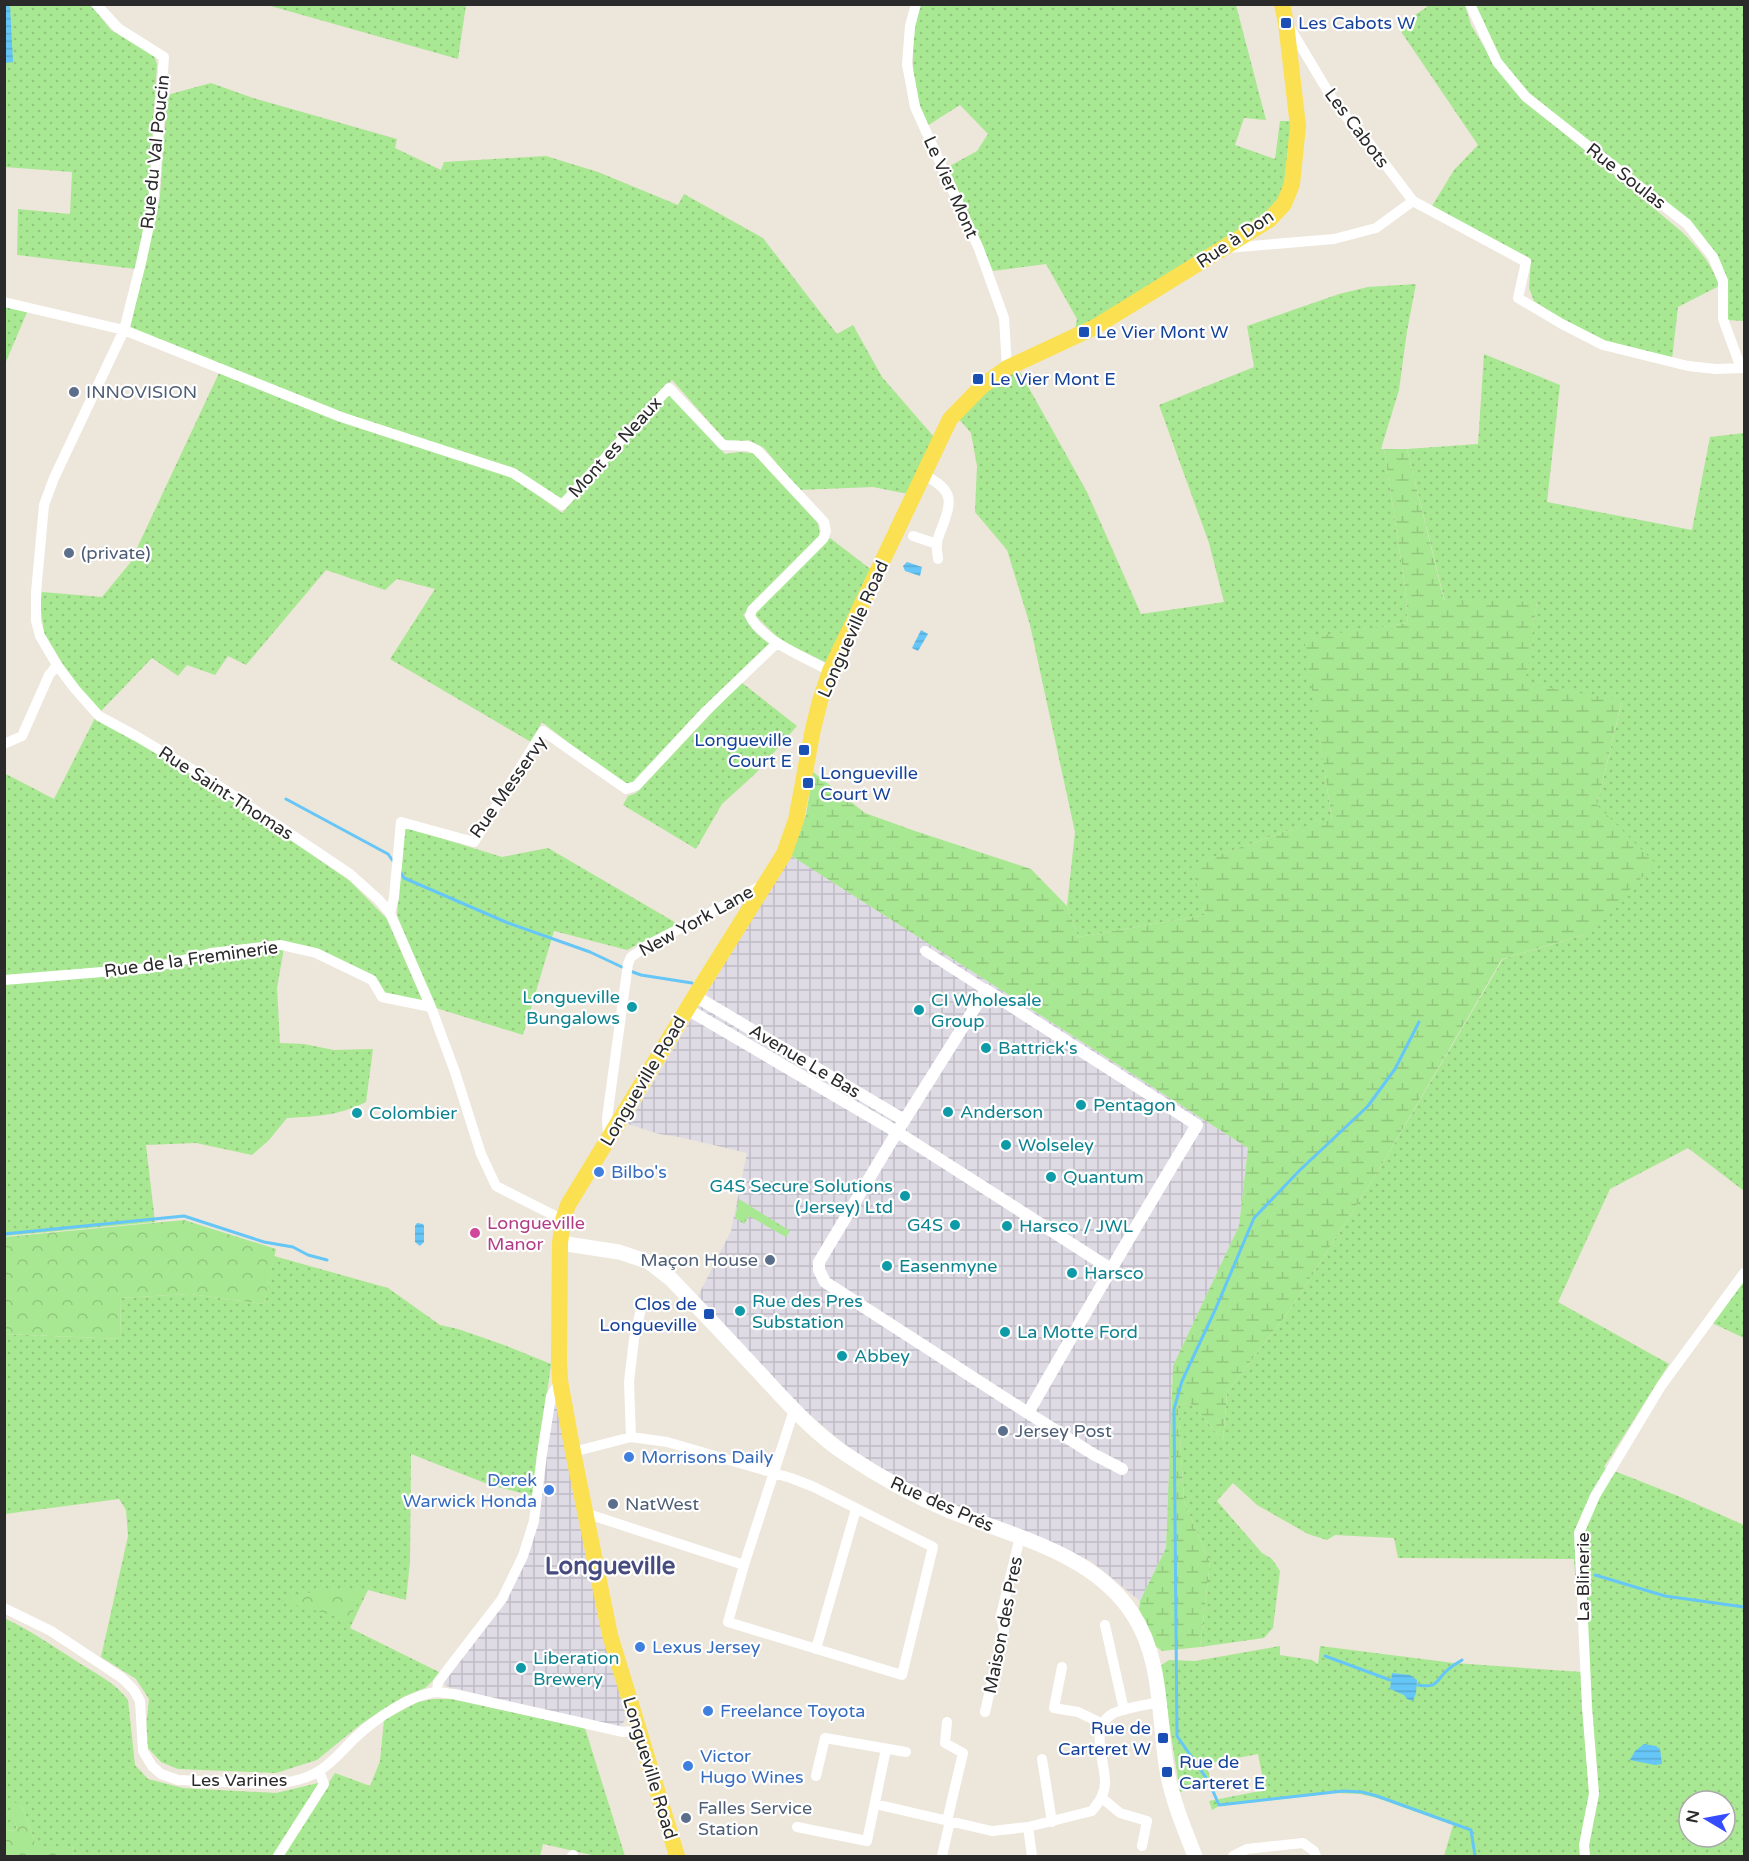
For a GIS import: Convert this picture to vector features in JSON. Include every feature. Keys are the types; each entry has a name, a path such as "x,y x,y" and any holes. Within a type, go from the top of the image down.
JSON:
{"main road":[{"name":"Rue à Don","path":"1007,368 1095,327 1269,220 1284,204 1292,184 1298,126 1282,4"},
{"name":"Longueville Road","path":"677,1857 610,1635 560,1381 558,1327 560,1243 563,1220 568,1205 784,854 796,820 813,729 830,671 950,420 982,386 1007,368"},
{"name":"Rue des Prés","path":"560,1243 619,1252 649,1262 671,1279 794,1410 844,1453 891,1484 950,1511 1020,1537 1087,1568 1099,1576 1125,1602 1142,1629 1152,1659 1160,1702 1167,1772 1195,1857"}],"street":[{"name":"Rue du Val Poucin","path":"96,4 118,27 164,57 153,207 124,330"},
{"name":"Le Vier Mont","path":"916,4 910,26 907,64 915,107 979,249 1005,318 1007,368"},
{"name":"Rue Soulas","path":"1470,4 1497,62 1526,97 1687,224 1713,257 1723,281 1723,319 1743,368"},
{"name":"Les Cabots","path":"1286,23 1336,105 1369,143 1413,201"},
{"path":"1224,248 1334,239 1376,228 1413,201 1526,262 1518,298 1593,340 1603,345 1688,366 1716,369 1743,368"},
{"path":"4,302 124,330"},
{"name":"Mont es Neaux","path":"124,330 341,417 513,473 562,505 669,388 723,445 748,446 758,450 824,522 826,531 823,539 752,610 750,616 752,622 777,644 830,671"},
{"name":"Rue Saint-Thomas","path":"124,330 44,504 36,621 40,636 57,665 99,716 207,778 350,874 379,900 390,913 431,1007 492,1180 496,1186 563,1220"},
{"path":"924,475 948,493 948,511 937,544 938,559"},
{"path":"913,536 937,544"},
{"name":"Rue Messervy","path":"390,913 394,897 400,822 474,842 543,731 626,789 636,786 706,711 777,644"},
{"path":"4,744 22,736 49,675 57,665"},
{"name":"New York Lane","path":"608,1139 607,1118 628,964 631,957 648,945 765,883"},
{"name":"Rue de la Freminerie","path":"4,980 151,968 210,953 281,945 316,953 372,980 382,997 431,1007"},
{"path":"926,951 1197,1125 1028,1413"},
{"path":"986,990 823,1255 819,1262 819,1270 825,1282 1093,1454 1122,1469"},
{"name":"Avenue Le Bas","path":"691,1002 904,1120"},
{"name":"Avenue Le Bas","path":"691,1002 1111,1269"},
{"name":"La Blinerie","path":"1585,1857 1584,1845 1594,1794 1587,1707 1579,1533 1595,1496 1661,1386 1744,1273"},
{"path":"631,1437 628,1382 634,1339 643,1300"},
{"path":"437,1692 438,1682 501,1599 523,1556 534,1521 551,1396 560,1381"},
{"path":"573,1452 631,1437 666,1442 772,1473 814,1487 933,1547 902,1675 728,1622 772,1473 794,1410"},
{"path":"816,1649 856,1509"},
{"path":"585,1513 744,1565"},
{"name":"Maison des Pres","path":"985,1712 1004,1630 1001,1615 1020,1537"},
{"name":"Les Varines","path":"4,1608 51,1631 122,1678 134,1690 140,1701 143,1751 152,1766 161,1774 178,1780 271,1784 302,1779 333,1761 358,1735 381,1717 415,1698 437,1692 623,1732 639,1730"},
{"path":"1105,1625 1124,1710"},
{"path":"1062,1667 1054,1708 1078,1712 1103,1724"},
{"path":"875,1804 992,1831 1028,1827 1092,1811 1102,1798 1105,1782 1100,1743 1103,1724 1114,1713 1160,1702"},
{"path":"942,1857 963,1753 945,1743 947,1722"},
{"path":"816,1776 825,1738 906,1752"},
{"path":"797,1827 867,1841 886,1749"},
{"path":"1042,1759 1052,1822"},
{"path":"278,1857 324,1784 319,1771"},
{"path":"1102,1798 1120,1813 1147,1821 1142,1846"},
{"path":"1028,1827 1032,1857"},
{"path":"1233,1857 1247,1849 1303,1843 1314,1851 1316,1857"}],"shaded area":[{"path":"790,855 1248,1148 1239,1226 1173,1366 1166,1548 1140,1601 1091,1561 928,1495 853,1451 798,1405 697,1298 731,1231 747,1153 659,1134 628,1124"},
{"path":"556,1405 627,1713 620,1727 452,1688 445,1685 444,1680 524,1561 552,1407"}],"green space":[{"path":"4,5 91,5 111,30 154,55 157,64 147,219 136,269 17,255 18,209 70,214 72,172 5,167"},
{"path":"267,5 466,5 458,59"},
{"path":"920,5 1236,5 1266,120 1244,118 1235,145 1275,159 1280,121 1292,121 1283,192 1266,213 1102,317 1075,330 1077,319 1046,264 993,271 948,167 977,151 988,134 960,105 927,126 917,95 913,66 914,36"},
{"path":"1426,5 1465,5 1471,25 1492,60 1520,96 1682,232 1704,257 1719,286 1678,307 1672,359 1603,340 1566,322 1534,301 1529,288 1531,259 1432,206 1454,170 1478,145 1402,33 1401,24 1427,7"},
{"path":"1474,5 1744,5 1744,321 1727,320 1716,255 1526,91 1500,58"},
{"path":"211,83 253,98 397,139 395,148 441,170 444,162 546,156 598,172 678,205 684,194 763,238 837,334 853,325 882,377 935,438 908,494 873,487 799,490 764,448 748,440 734,443 725,440 672,380 561,500 515,471 314,403 130,329 160,196 167,95"},
{"path":"1416,284 1399,390 1381,449 1384,449 1405,586 1408,623 1305,639 1332,821 1286,831 1192,865 1206,915 1078,937 1067,906 1075,832 1030,625 1007,550 975,512 977,466 971,433 959,419 987,391 1012,372 1020,372 1087,492 1141,614 1224,602 1209,543 1159,405 1254,367 1247,326 1339,294 1368,287"},
{"path":"5,306 28,310 5,364"},
{"path":"1484,354 1560,385 1547,502 1692,530 1710,437 1744,433 1744,1191 1688,1148 1610,1189 1558,1302 1669,1364 1604,1467 1744,1525 1744,1856 1444,1856 1453,1825 1360,1794 1336,1793 1219,1806 1212,1810 1209,1801 1265,1790 1258,1754 1206,1764 1211,1781 1180,1792 1160,1666 1169,1660 1195,1661 1280,1646 1280,1655 1312,1660 1318,1664 1320,1646 1454,1663 1582,1672 1574,1559 1398,1558 1394,1538 1335,1535 1327,1540 1308,1534 1257,1505 1233,1483 1217,1501 1262,1553 1272,1559 1280,1571 1273,1628 1264,1638 1200,1647 1210,1563 1184,1501 1178,1405 1190,1403 1223,1440 1227,1392 1289,1311 1371,1183 1503,959 1583,935 1597,805 1622,701 1524,684 1537,602 1445,602 1407,449 1478,444"},
{"path":"219,373 512,476 562,513 670,394 725,454 753,453 818,523 820,535 743,615 770,643 634,783 623,785 542,722 531,742 390,659 435,589 397,579 385,590 326,570 246,665 228,656 215,675 187,665 178,676 152,658 101,711 75,684 44,633 40,605 42,592 102,597 130,563"},
{"path":"1384,449 1407,449 1444,600 1537,602 1525,684 1622,700 1597,805 1656,864 1583,935 1502,959 1371,1183 1289,1311 1227,1392 1223,1440 1190,1403 1178,1405 1184,1501 1210,1563 1200,1647 1162,1651 1154,1645 1139,1609 1140,1601 1166,1548 1173,1366 1239,1226 1248,1148 790,855 806,815 813,772 865,813 1031,869 1067,906 1078,937 1206,915 1191,865 1286,831 1332,820 1304,638 1408,623 1405,586"},
{"path":"830,538 873,571 827,663 780,640 754,614"},
{"path":"741,682 797,726 755,774 722,804 696,849 623,805 628,796 636,793"},
{"path":"95,718 199,777 350,881 387,919 424,1004 388,997 375,979 280,941 154,963 5,976 4,773 54,799"},
{"path":"405,827 502,857 548,848 678,924 627,950 554,931 523,1035 436,1008 397,916"},
{"path":"284,948 277,988 280,1043 304,1044 334,1050 373,1049 366,1102 336,1113 287,1118 269,1140 252,1155 196,1143 146,1145 155,1222 5,1236 5,984 209,955"},
{"path":"739,1199 790,1231 786,1237 749,1216 744,1224 735,1218"},
{"path":"184,1220 276,1249 264,1304 190,1294 120,1298 121,1339 5,1334 5,1237"},
{"path":"274,1256 388,1288 440,1325 504,1345 551,1364 533,1496 490,1485 411,1454 410,1562 406,1600 368,1590 350,1628 441,1673 425,1688 403,1697 361,1724 317,1760 276,1773 178,1769 161,1762 148,1748 145,1735 149,1699 136,1679 101,1657 128,1536 126,1510 119,1499 5,1514 4,1334 121,1339 120,1298 190,1294 264,1304"},
{"path":"1744,1280 1744,1338 1712,1323"},
{"path":"322,1589 364,1589 349,1620 281,1601"},
{"path":"4,1618 97,1674 123,1694 128,1700 135,1765 148,1779 183,1788 276,1793 318,1783 316,1790 273,1856 74,1856 72,1846 36,1846 23,1808 10,1800 17,1830 5,1831"},
{"path":"451,1699 585,1728 625,1856 596,1856 543,1844 540,1856 282,1856 335,1773 370,1786 380,1761 384,1720 418,1702"},
{"path":"9,1799 23,1808 36,1846 72,1846 74,1856 5,1856 5,1831 17,1830"}],"water":[{"path":"4,5 10,5 13,62 5,63"},
{"path":"907,562 922,567 920,576 905,571 903,566"},
{"path":"921,630 928,634 918,651 912,648"},
{"path":"417,1223 424,1226 424,1242 420,1246 415,1242"},
{"path":"1392,1673 1410,1675 1417,1680 1413,1701 1390,1689"},
{"path":"1644,1744 1660,1749 1662,1764 1655,1765 1630,1760 1635,1751"}],"waterway":[{"path":"286,799 388,854 393,861"},
{"path":"400,871 404,878 508,923 590,952 624,968"},
{"path":"630,971 641,975 692,983"},
{"path":"1419,1022 1395,1069 1368,1106 1300,1170 1254,1218 1182,1381 1174,1409 1177,1736 1209,1782 1219,1805 1343,1791 1362,1792 1471,1830 1475,1856"},
{"path":"4,1234 184,1216 264,1242 293,1247 308,1255 327,1260"},
{"path":"1595,1575 1665,1596 1744,1607"},
{"path":"1325,1656 1390,1680"},
{"path":"1418,1685 1434,1684 1445,1672 1462,1660"}],"place":[{"name":"Les Cabots W","path":"1286,23"},
{"name":"Le Vier Mont W","path":"1084,332"},
{"name":"Le Vier Mont E","path":"978,379"},
{"name":"INNOVISION","path":"74,392"},
{"name":"(private)","path":"69,553"},
{"name":"Longueville Court E","path":"804,750"},
{"name":"Longueville Court W","path":"808,783"},
{"name":"Longueville Bungalows","path":"632,1007"},
{"name":"CI Wholesale Group","path":"919,1010"},
{"name":"Battrick's","path":"986,1048"},
{"name":"Pentagon","path":"1081,1105"},
{"name":"Anderson","path":"948,1112"},
{"name":"Colombier","path":"357,1113"},
{"name":"Wolseley","path":"1006,1145"},
{"name":"Bilbo's","path":"599,1172"},
{"name":"Quantum","path":"1051,1177"},
{"name":"G4S Secure Solutions (Jersey) Ltd","path":"905,1196"},
{"name":"G4S","path":"955,1225"},
{"name":"Harsco / JWL","path":"1007,1226"},
{"name":"Longueville Manor","path":"475,1233"},
{"name":"Maçon House","path":"770,1260"},
{"name":"Easenmyne","path":"887,1266"},
{"name":"Harsco","path":"1072,1273"},
{"name":"Rue des Pres Substation","path":"740,1311"},
{"name":"Clos de Longueville","path":"709,1314"},
{"name":"La Motte Ford","path":"1005,1332"},
{"name":"Abbey","path":"842,1356"},
{"name":"Jersey Post","path":"1003,1431"},
{"name":"Morrisons Daily","path":"629,1457"},
{"name":"Derek Warwick Honda","path":"549,1490"},
{"name":"NatWest","path":"613,1504"},
{"name":"Lexus Jersey","path":"640,1647"},
{"name":"Liberation Brewery","path":"521,1668"},
{"name":"Freelance Toyota","path":"708,1711"},
{"name":"Rue de Carteret W","path":"1163,1738"},
{"name":"Victor Hugo Wines","path":"688,1766"},
{"name":"Rue de Carteret E","path":"1167,1772"},
{"name":"Falles Service Station","path":"686,1818"}],"district":[{"name":"Longueville","path":"610,1566"}]}
